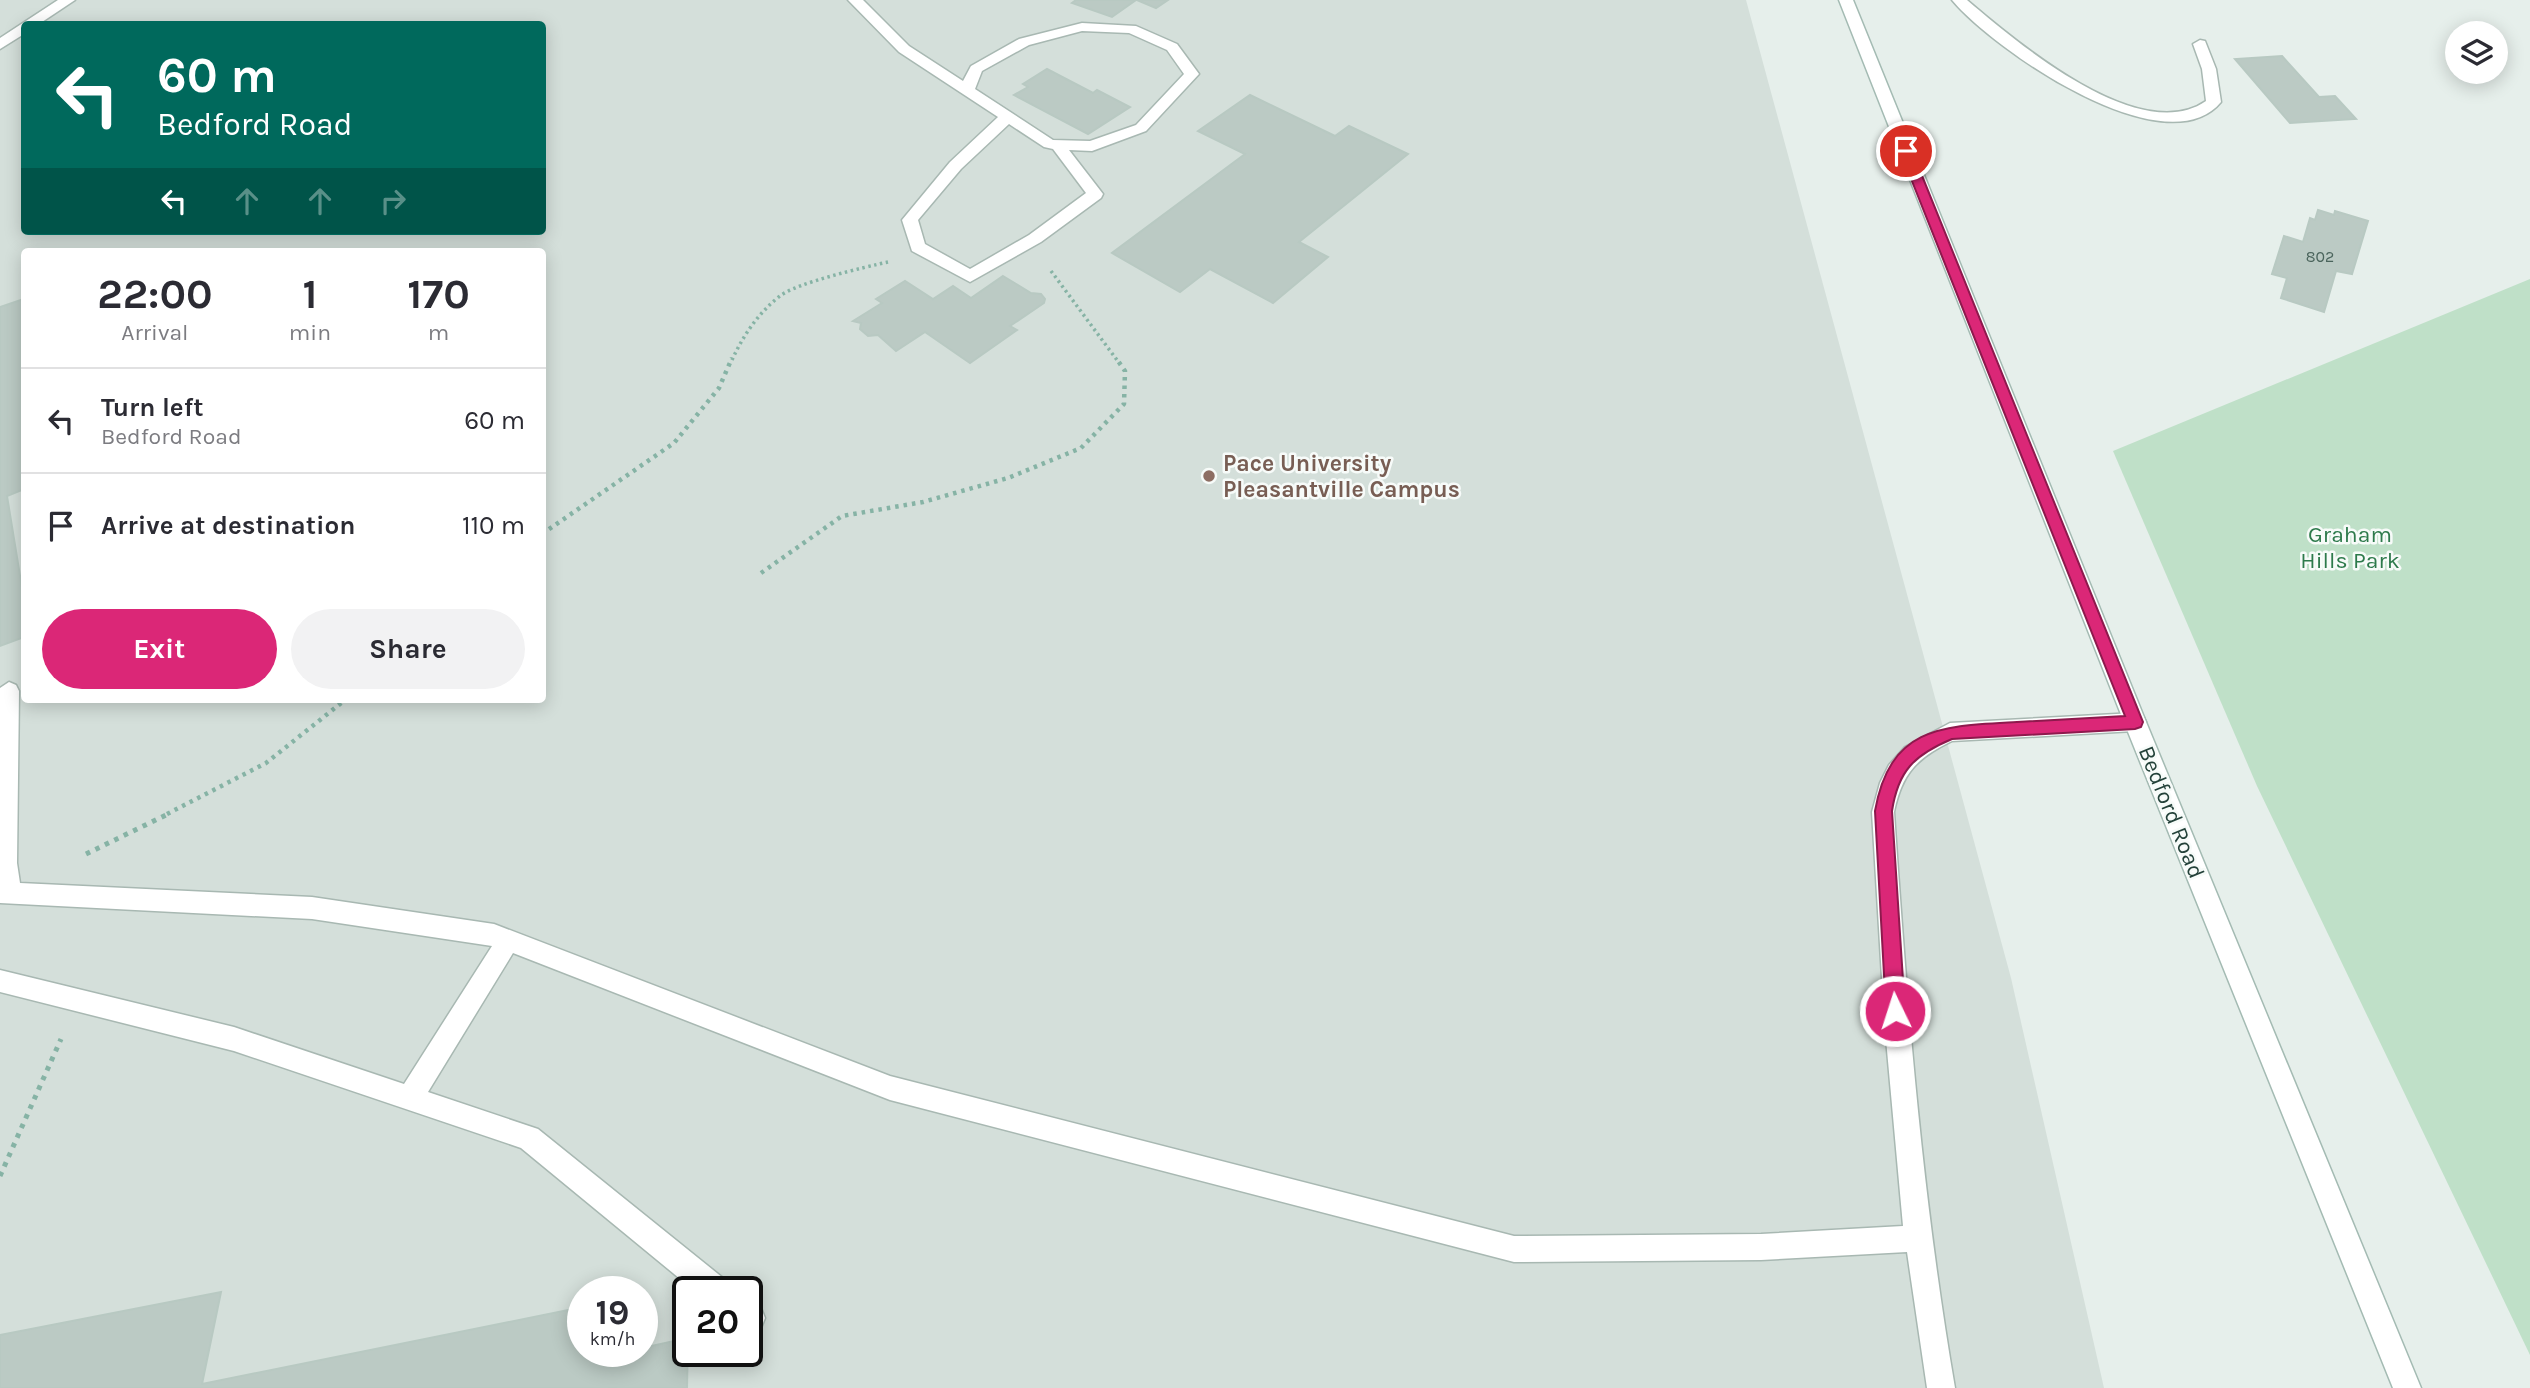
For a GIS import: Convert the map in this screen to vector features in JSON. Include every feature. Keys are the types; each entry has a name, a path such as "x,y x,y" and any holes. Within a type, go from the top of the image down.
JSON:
{"street":[{"path":"35,21 68,0"},
{"path":"855,0 904,49 1049,144 1092,146 1141,128 1192,74 1172,47 1131,29 1082,27 1024,42 976,69 967,90"},
{"name":"Bedford Road","path":"1846,0 2135,722 2407,1388"},
{"path":"1959,0 2014,48 2082,92 2152,117 2197,114 2214,102 2209,69 2200,44"},
{"path":"0,45 21,30"},
{"path":"1008,117 968,149 934,187 910,220 918,247 930,255 970,276 1060,223 1095,194 1058,145"},
{"path":"9,691 4,893 312,908 494,935 890,1088 1514,1249 1761,1247 1918,1238"},
{"path":"1941,1388 1918,1238 1893,985 1883,811 1887,789 1908,755 1951,732 2135,722"},
{"path":"410,1097 508,941"},
{"path":"0,981 234,1039 529,1138 698,1276"}],"path":[{"path":"761,573 842,516 923,502 1008,478 1081,448 1124,404 1125,371 1029,243"},
{"path":"546,531 674,443 719,388 744,332 781,294 854,269 930,255"},
{"path":"80,854 94,852 266,763 341,703"}],"shaded area":[{"name":"Pace University Pleasantville Campus","path":"0,0 1746,0 2011,978 2104,1388 0,1388"}],"green space":[{"name":"Graham Hills Park","path":"2530,279 2530,1355 2257,786 2113,451"}],"building":[{"path":"1076,0 1136,0 1112,17 1072,3"},
{"path":"1137,0 1168,0 1156,8"},
{"path":"2282,56 2319,97 2335,96 2356,119 2290,123 2235,59"},
{"path":"1047,69 1093,93 1097,90 1130,107 1088,134 1014,95 1028,87 1023,84"},
{"path":"1250,95 1335,136 1349,126 1408,154 1299,242 1328,257 1273,303 1210,269 1180,292 1112,253 1245,154 1198,131"},
{"path":"2318,210 2334,215 2335,211 2368,221 2352,274 2336,271 2324,312 2281,298 2287,278 2272,274 2284,236 2303,242 2310,218 2315,220"},
{"path":"1003,276 1031,293 1041,294 1045,299 1044,303 1010,326 1017,330 970,363 925,332 896,351 878,335 868,336 860,329 861,323 853,321 882,303 876,299 905,281 933,299 953,286 971,298"},
{"path":"21,300 21,490 7,496 21,582 21,638 0,646 0,307"},
{"path":"221,1292 202,1384 567,1310 567,1367 658,1367 658,1345 672,1341 672,1367 687,1367 687,1388 0,1388 0,1335"}],"place":[{"name":"Pace University Pleasantville Campus","path":"1209,476"}],"route":[{"path":"1895,1011 1883,811 1887,789 1908,755 1951,732 2135,722 1906,151"}]}
